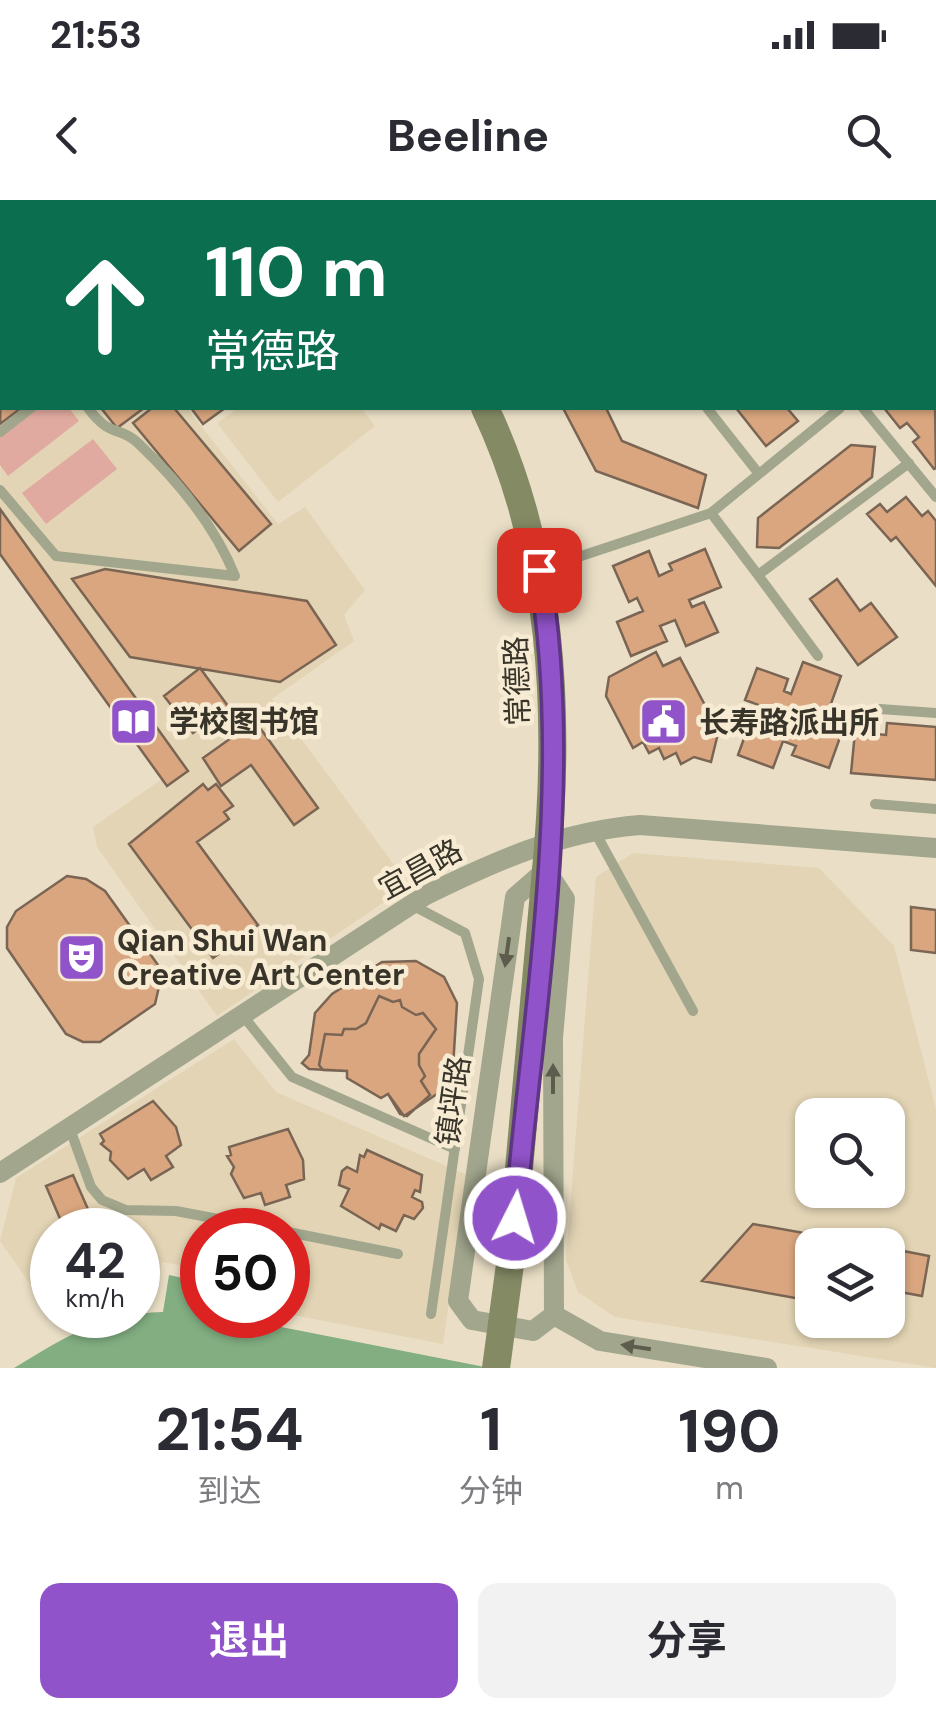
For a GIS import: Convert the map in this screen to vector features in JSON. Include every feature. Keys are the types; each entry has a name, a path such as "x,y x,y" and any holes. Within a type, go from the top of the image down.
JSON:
{"main road":[{"name":"常德路","path":"486,410 527,520 548,624 548,856"},
{"path":"496,1368 511,1257 548,856"}],"street":[{"name":"宜昌路","path":"0,1173 412,904 497,860 548,856 593,828 640,824 936,848"},
{"path":"548,856 564,898 553,1038 554,1315 600,1341 767,1368"},
{"name":"镇坪路","path":"548,856 515,896 458,1301 472,1320 533,1331 554,1315"}],"lane":[{"path":"0,432 28,410"},
{"path":"0,490 56,556 235,576 219,535 134,439 105,430 90,410"},
{"path":"709,410 759,474"},
{"path":"539,570 711,513 838,410"},
{"path":"864,410 936,496"},
{"path":"758,575 908,463"},
{"path":"711,513 818,656"},
{"path":"880,708 936,713"},
{"path":"874,804 936,809"},
{"path":"593,828 693,1010"},
{"path":"412,904 464,933 479,979 431,1314"},
{"path":"244,1017 292,1077 456,1149"},
{"path":"70,1129 91,1188 102,1200 126,1210 180,1212"},
{"path":"310,1236 398,1254"}],"shaded area":[{"path":"1,410 189,410 278,524 305,507 365,590 344,615 354,641 272,699 409,885 217,1016 97,847 93,827 162,779 167,786 188,771 0,509"},
{"path":"30,410 71,410 79,421 8,476 0,465 0,433"},
{"path":"235,410 363,410 375,426 278,502 217,423"},
{"path":"93,439 117,469 46,524 22,493"},
{"path":"633,853 819,868 894,946 936,1109 936,1368 615,1317 578,1292 566,1260 596,877"},
{"path":"234,1039 276,1092 467,1175 443,1344 310,1318 310,1208 180,1208 180,1265 162,1262 160,1272 160,1208 30,1208 30,1284 0,1241 16,1178"},
{"path":"169,1275 180,1277 180,1338 310,1338 310,1333 490,1368 14,1368 66,1338 160,1338"}],"building":[{"path":"0,410 18,410 0,424"},
{"path":"103,410 141,410 117,428"},
{"path":"149,410 176,410 271,524 239,551 133,423"},
{"path":"192,410 222,410 203,424"},
{"path":"564,410 607,410 622,441 706,475 698,508 596,471"},
{"path":"738,410 789,410 798,421 766,446"},
{"path":"886,410 935,410 936,468 913,442 919,437 907,423 900,428"},
{"path":"851,445 875,447 872,477 779,548 757,547 758,518"},
{"path":"906,497 922,516 928,511 936,521 936,586 896,537 891,541 867,514 880,504 887,512"},
{"path":"0,509 188,771 167,786 0,554"},
{"path":"705,549 721,587 689,600 692,607 704,602 718,632 686,646 675,620 660,626 667,641 631,656 617,622 643,611 637,598 629,602 613,566 649,551 659,576 672,570 669,564"},
{"path":"105,569 307,601 336,645 280,682 130,657 72,579"},
{"path":"837,579 860,611 871,603 897,637 858,665 810,599"},
{"path":"656,652 663,666 680,658 707,709 723,713 711,762 694,757 681,764 676,753 664,759 659,748 649,753 643,742 633,748 606,696 609,677"},
{"path":"803,662 841,676 828,712 822,710 817,723 842,732 829,768 792,755 796,746 783,741 773,768 738,755 751,719 766,724 772,710 745,700 757,668 788,679 784,691 791,694"},
{"path":"200,668 228,706 193,733 164,696"},
{"path":"255,721 318,808 294,825 251,765 221,786 203,758"},
{"path":"887,723 936,727 936,780 851,773 855,732 886,735"},
{"path":"203,784 208,790 216,784 233,806 224,812 229,819 197,842 258,925 213,958 129,844"},
{"name":"Qian Shui Wan Creative Art Center","path":"67,876 86,879 105,891 158,965 161,978 155,1004 100,1042 83,1042 66,1034 7,948 7,927 16,911"},
{"path":"911,907 936,910 936,953 911,950"},
{"path":"416,961 444,977 457,1003 452,1084 404,1116 388,1094 381,1098 347,1078 347,1071 309,1069 302,1063 309,1055 315,1013 332,994 382,962"},
{"path":"379,996 393,1002 400,1000 402,1007 416,1015 423,1013 436,1029 419,1054 425,1076 421,1081 430,1095 407,1116 400,1114 388,1094 381,1098 347,1078 347,1071 323,1070 319,1065 325,1034 342,1035 344,1029 356,1029 366,1023"},
{"path":"153,1101 176,1127 181,1145 166,1156 173,1167 151,1180 144,1169 128,1179 110,1160 111,1152 101,1144 104,1141 100,1134"},
{"path":"288,1129 303,1160 304,1179 286,1185 290,1197 265,1205 261,1193 244,1198 231,1174 234,1167 227,1156 231,1155 229,1147"},
{"path":"367,1150 422,1175 420,1192 415,1190 412,1197 422,1202 423,1208 414,1219 404,1215 396,1231 381,1224 379,1229 341,1206 349,1189 339,1185 342,1171 347,1167 357,1172 360,1155 364,1157"},
{"path":"73,1175 87,1208 55,1208 46,1186"},
{"path":"753,1224 795,1231 795,1298 702,1281"},
{"path":"905,1251 929,1256 922,1296 905,1293"}],"place":[{"name":"学校图书馆","path":"134,721"},
{"name":"长寿路派出所","path":"664,722"},
{"name":"Qian Shui Wan Creative Art Center","path":"82,957"}],"route":[{"path":"515,1218 549,842 552,755 548,624 539,570"}]}
